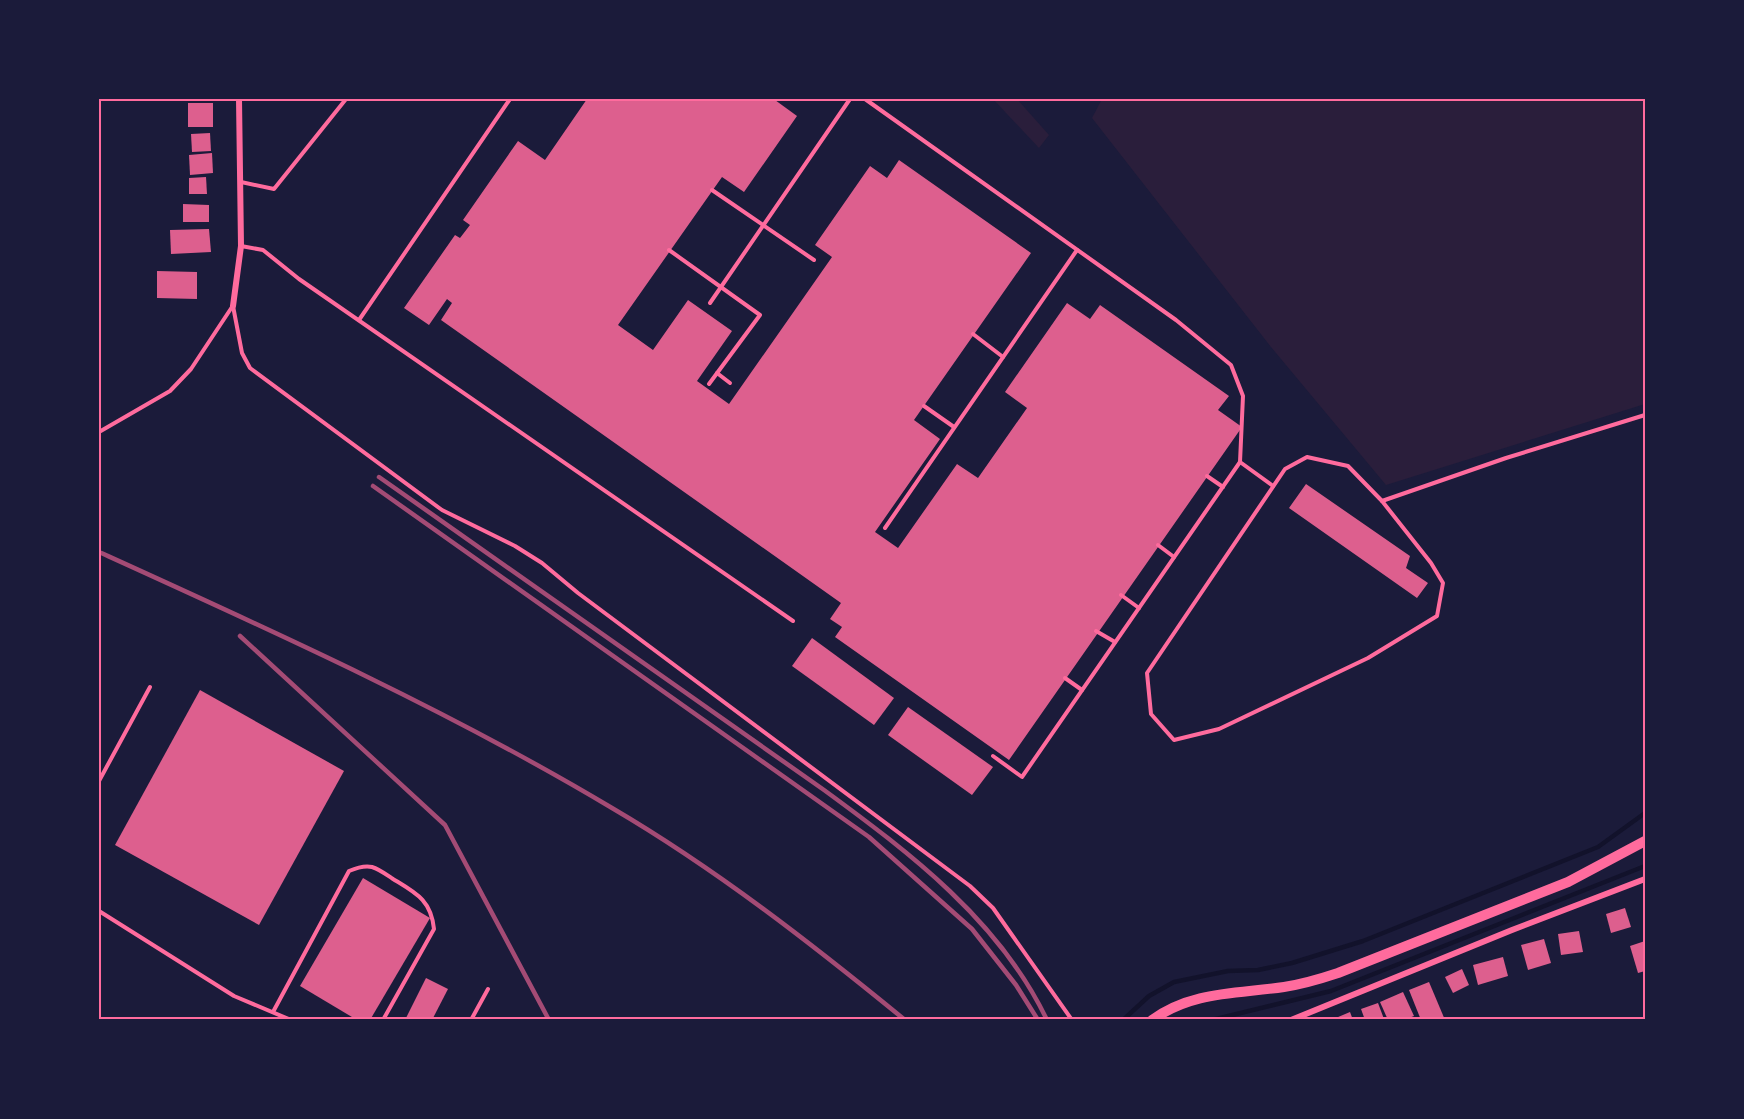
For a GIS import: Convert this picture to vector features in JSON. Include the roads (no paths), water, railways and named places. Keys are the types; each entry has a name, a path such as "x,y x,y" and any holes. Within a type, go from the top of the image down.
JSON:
{"main road":[{"path":"1623,853 1645,836"},
{"path":"1152,1020 1169,1008 1189,1000 1316,981 1537,895 1598,867 1645,841"}],"street":[{"path":"233,306 241,246 239,99"},
{"path":"1291,1020 1512,930 1645,879"}],"lane":[{"path":"241,182 274,189 346,99"},
{"path":"359,320 510,99"},
{"path":"710,303 850,99"},
{"path":"865,99 1176,320 1231,365 1243,396 1240,462 1022,777 993,756"},
{"path":"712,190 814,260"},
{"path":"241,246 263,250 299,279 793,621"},
{"path":"669,250 760,315 709,384"},
{"path":"885,528 1077,250"},
{"path":"99,432 170,391 190,369 233,306"},
{"path":"233,306 242,353 250,368 442,510 491,533 542,563 588,600 970,886 993,908 1072,1020"},
{"path":"973,334 1003,357"},
{"path":"717,373 730,383"},
{"path":"924,406 954,427"},
{"path":"1382,501 1506,458 1645,415"},
{"path":"1307,458 1348,466 1382,501 1431,563 1443,583 1437,616 1368,658 1220,729 1174,740 1150,714 1147,673 1285,469 1307,458"},
{"path":"1240,462 1274,486"},
{"path":"1207,476 1223,487"},
{"path":"1158,545 1174,557"},
{"path":"1121,595 1139,608"},
{"path":"1096,631 1115,642"},
{"path":"1065,678 1082,690"},
{"path":"99,781 150,687"},
{"path":"273,1012 349,871 360,867 373,867 415,892 427,904 432,915 434,929 383,1020"},
{"path":"99,911 234,996 291,1020"},
{"path":"471,1020 488,989"}],"waterway":[{"path":"1123,1020 1149,996 1174,982 1228,971 1258,970 1292,963 1363,941 1598,847 1645,813"},
{"path":"1212,1020 1331,991 1645,866"}],"railway":[{"path":"379,477 824,790 920,864 950,891 1004,951 1027,984 1047,1020"},
{"path":"373,486 869,837 972,929 1016,985 1038,1020"},
{"path":"99,552 359,673 550,772 689,856 763,908 905,1020"},
{"path":"240,636 445,825 549,1020"}]}
